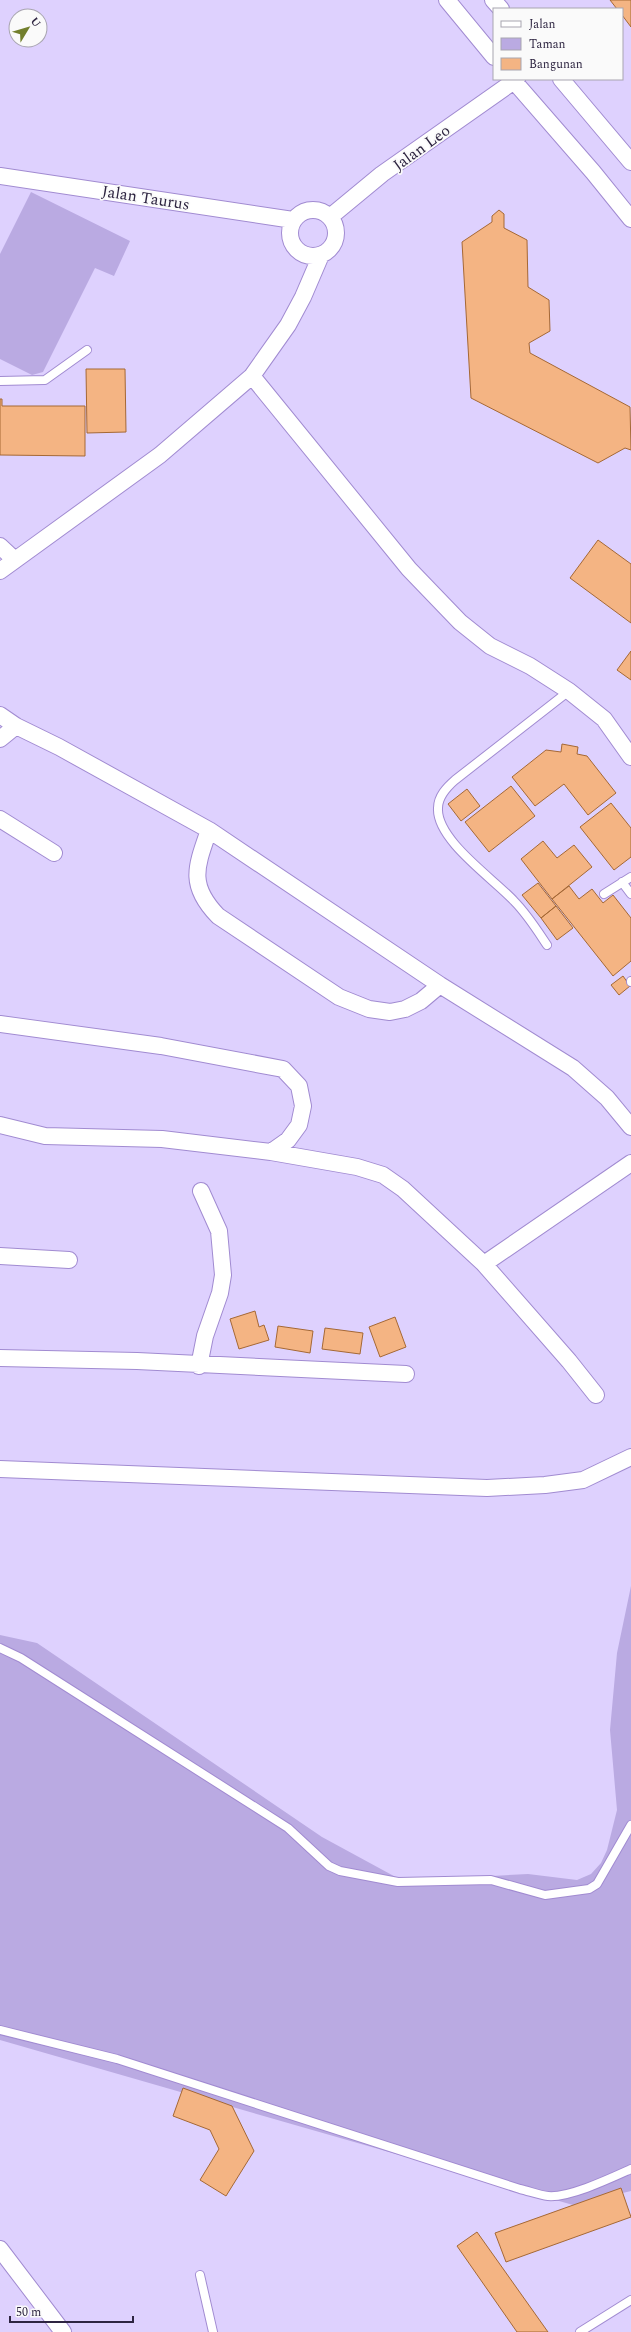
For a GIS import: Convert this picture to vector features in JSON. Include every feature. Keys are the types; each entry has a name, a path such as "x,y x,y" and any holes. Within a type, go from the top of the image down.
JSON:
{"street":[{"path":"447,0 493,56"},
{"path":"493,0 500,8"},
{"path":"514,80 631,219"},
{"name":"Jalan Leo","path":"330,217 382,174 514,80"},
{"path":"562,80 631,162"},
{"name":"Jalan Taurus","path":"0,176 293,220"},
{"path":"315,209 324,212 330,217 336,231 335,242 328,251 321,254 307,255 294,247 289,234 293,220 303,212 315,209"},
{"path":"0,571 160,455 252,376 288,325 303,297 321,254"},
{"path":"252,376 409,569 460,622 490,646 530,666 569,691 604,719 631,757"},
{"path":"0,546 15,560"},
{"path":"0,715 16,726 60,747 209,830 440,985 573,1068 606,1098 631,1128"},
{"path":"0,739 16,726"},
{"path":"0,819 54,853"},
{"path":"209,830 197,864 201,893 206,904 218,916 338,997 369,1009 390,1012 405,1010 421,1001 440,985"},
{"path":"0,1024 160,1046 283,1069 299,1086 303,1106 299,1125 288,1140 272,1152"},
{"path":"0,1125 45,1136 162,1139 272,1152 357,1167 383,1174 403,1189 484,1264 569,1361 596,1395"},
{"path":"484,1264 631,1163"},
{"path":"199,1366 205,1336 220,1293 223,1275 219,1231 201,1191"},
{"path":"0,1256 70,1260"},
{"path":"0,1358 137,1362 199,1366 406,1374"},
{"path":"0,1469 487,1488 545,1485 583,1480 631,1457"},
{"path":"0,2250 63,2332"}],"lane":[{"path":"0,381 45,380 87,350"},
{"path":"548,945 513,900 474,866 452,839 440,823 438,807 443,792 455,780 569,691"},
{"path":"604,894 631,877"},
{"path":"622,882 631,894"},
{"path":"0,1648 21,1658 217,1781 288,1828 329,1866 340,1871 398,1882 491,1880 545,1895 575,1892 589,1889 597,1884 631,1825"},
{"path":"0,2030 117,2059 548,2196 562,2194 631,2169"},
{"path":"200,2275 213,2332"},
{"path":"580,2332 631,2300"}],"green space":[{"path":"31,192 130,241 114,276 95,268 43,372 32,375 0,359 0,254"},
{"path":"631,1586 631,2191 573,2205 0,2040 0,1635 37,1643 322,1837 403,1881 528,1874 577,1880 591,1874 601,1863 607,1850 617,1810 610,1730 617,1653"}],"building":[{"path":"610,0 631,0 631,27 623,16 623,8 616,8"},
{"path":"499,210 504,214 504,228 527,240 528,287 549,300 550,331 529,343 530,353 630,407 631,450 625,448 598,463 471,398 462,242 492,222 492,216"},
{"path":"86,369 125,369 126,432 87,433"},
{"path":"0,399 2,399 2,406 85,406 85,456 0,455"},
{"path":"598,540 631,564 631,623 570,578"},
{"path":"631,651 631,680 617,670"},
{"path":"562,744 578,747 577,754 587,756 616,793 588,815 564,784 535,806 512,777 546,750 561,752"},
{"path":"511,786 535,816 489,852 465,822"},
{"path":"467,789 480,806 461,821 448,804"},
{"path":"611,803 631,828 631,857 614,870 580,827"},
{"path":"543,841 557,858 574,845 592,867 552,899 521,859"},
{"path":"538,883 556,906 541,918 522,895"},
{"path":"569,886 579,899 592,889 603,903 613,895 631,918 631,961 613,976 552,899"},
{"path":"556,906 573,928 557,940 541,918"},
{"path":"623,976 630,986 619,995 611,985"},
{"path":"255,1311 259,1327 264,1325 269,1340 239,1349 230,1319"},
{"path":"395,1317 406,1347 380,1357 369,1327"},
{"path":"278,1326 313,1331 310,1353 275,1347"},
{"path":"325,1328 363,1333 360,1354 322,1349"},
{"path":"183,2088 232,2106 254,2151 226,2196 200,2180 219,2149 210,2130 173,2116"},
{"path":"621,2188 631,2217 506,2262 495,2233"},
{"path":"477,2232 548,2332 517,2332 457,2246"}]}
